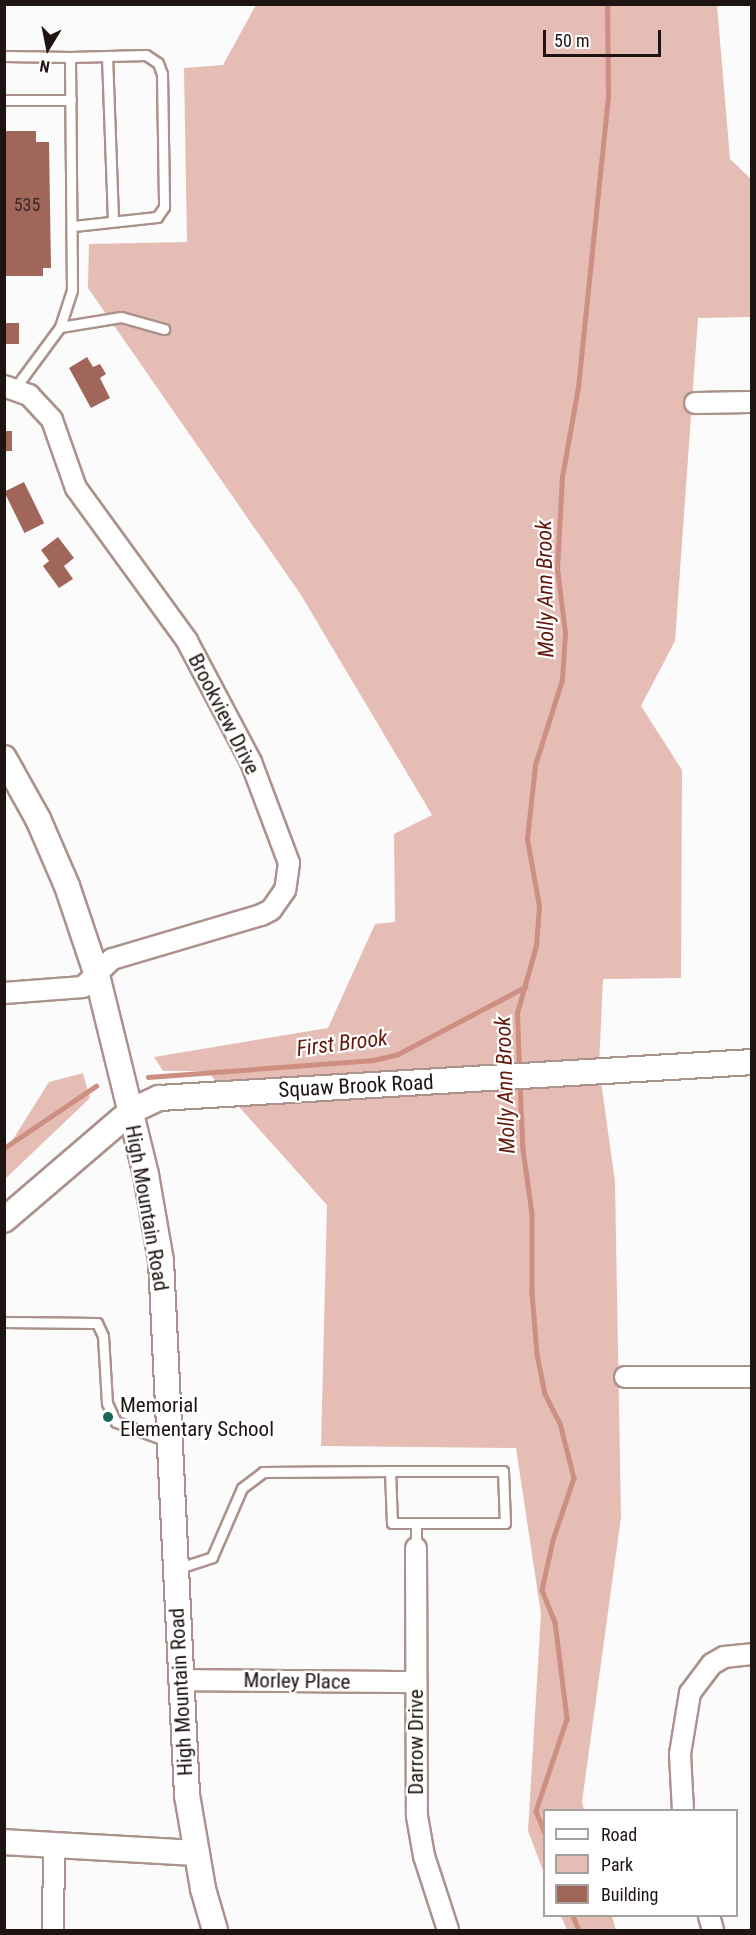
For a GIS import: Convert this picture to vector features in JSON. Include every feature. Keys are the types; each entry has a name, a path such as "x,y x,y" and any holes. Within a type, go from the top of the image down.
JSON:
{"street":[{"name":"Brookview Drive","path":"4,993 83,987 112,959 271,910 285,890 289,863 251,762 201,665 76,488 52,420 29,395 10,387"},
{"path":"695,403 752,402"},
{"name":"High Mountain Road","path":"4,758 53,852 97,975 131,1112 161,1261 173,1570 187,1795 197,1853 215,1930"},
{"name":"Squaw Brook Road","path":"4,1220 131,1112 159,1098 752,1062"},
{"path":"626,1377 752,1377"},
{"name":"Darrow Drive","path":"416,1548 419,1835 448,1930"},
{"path":"683,1809 680,1754 690,1693 699,1678 724,1657 752,1654"},
{"name":"Morley Place","path":"179,1680 416,1682"},
{"path":"4,1842 197,1853"},
{"path":"53,1930 54,1845"}],"lane":[{"path":"4,56 146,55 158,63 162,74 164,207 157,216 73,226"},
{"path":"107,56 113,220"},
{"path":"10,387 60,327 72,290 70,57"},
{"path":"4,100 71,100"},
{"path":"60,327 121,317 164,329"},
{"path":"4,1322 84,1321 97,1323 103,1336 106,1403 116,1422 167,1441"},
{"path":"173,1570 212,1557 242,1488 263,1472 390,1471 503,1471 505,1523 392,1523 390,1471"},
{"path":"416,1523 416,1548"}],"green space":[{"path":"256,5 717,5 730,159 751,179 751,317 698,318 675,641 641,706 682,770 681,978 603,979 599,1067 615,1182 621,1517 582,1802 584,1809 543,1809 543,1870 528,1831 541,1614 516,1448 321,1446 327,1205 207,1071 163,1071 154,1057 328,1028 375,924 395,922 394,834 432,815 301,595 88,288 89,244 187,242 184,68 223,65"},
{"path":"83,1073 90,1098 5,1179 5,1152 49,1082"},
{"path":"561,1917 612,1917 616,1930 567,1930"}],"building":[{"path":"4,131 36,131 36,142 49,142 51,268 43,268 43,276 4,276"},
{"path":"4,323 19,323 19,344 4,344"},
{"path":"87,357 93,367 100,364 106,374 100,378 110,398 91,408 69,368"},
{"path":"4,431 12,431 12,451 4,451"},
{"path":"24,482 44,523 24,533 4,492"},
{"path":"58,537 74,558 64,566 73,579 59,588 43,566 49,561 41,550"}],"waterway":[{"name":"Molly Ann Brook","path":"519,1070 517,1013 536,946 539,906 527,839 535,765 562,680 565,633 557,569 562,477 578,387 608,95 607,4"},
{"name":"First Brook","path":"148,1077 373,1060 398,1054 525,987"},
{"name":"Molly Ann Brook","path":"520,1084 523,1149 532,1214 532,1293 537,1354 545,1394 560,1423 574,1478 553,1540 542,1590 555,1622 567,1719 536,1811 543,1828"},
{"name":"First Brook","path":"4,1148 96,1086"},
{"name":"Molly Ann Brook","path":"573,1917 579,1930"}],"place":[{"name":"Memorial Elementary School","path":"108,1417"}]}
